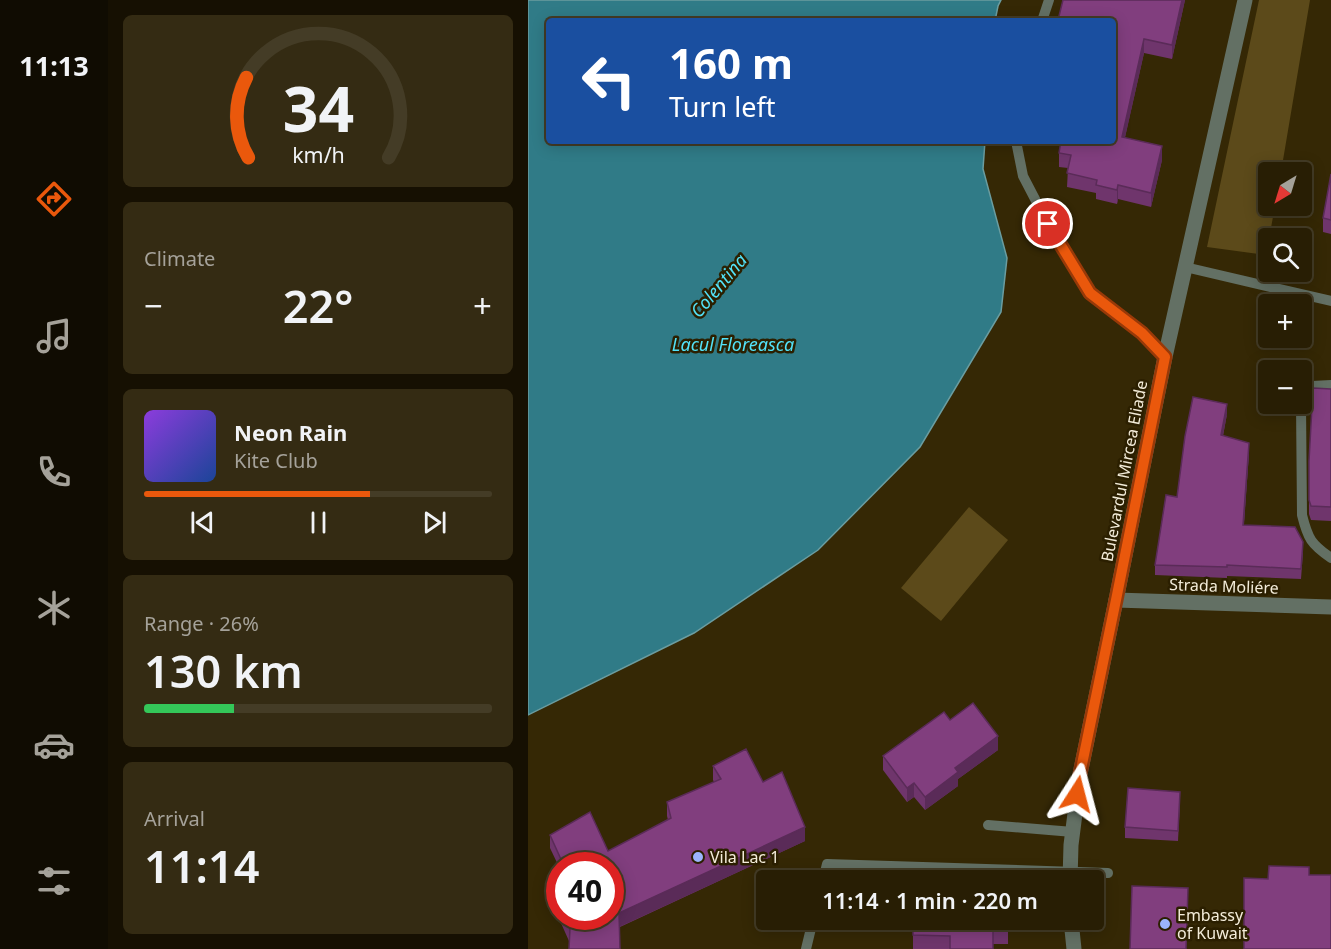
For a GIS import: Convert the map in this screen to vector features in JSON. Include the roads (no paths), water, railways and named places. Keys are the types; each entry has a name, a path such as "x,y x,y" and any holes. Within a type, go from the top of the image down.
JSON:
{"street":[{"name":"Bulevardul Mircea Eliade","path":"1070,870 1080,774 1165,357 1245,0"},
{"name":"Strada Moliére","path":"1116,600 1331,607"},
{"path":"1072,930 1074,949"}],"lane":[{"path":"1043,18 1049,0"},
{"path":"1017,144 1023,176 1048,224 1090,293 1142,333 1165,357"},
{"path":"1185,267 1331,301"},
{"path":"1312,386 1331,385"},
{"path":"1301,414 1302,515 1310,541 1331,558"},
{"path":"988,825 1073,832"},
{"path":"825,870 826,864 948,870"},
{"path":"1104,873 1108,873"},
{"path":"806,949 811,930"}],"water":[{"name":"Lacul Floreasca","path":"528,0 1001,0 996,18 546,18 546,144 985,144 983,169 1007,258 1001,312 920,447 818,550 694,633 528,715"}],"place":[{"name":"Vila Lac 1","path":"698,857"},
{"name":"Embassy of Kuwait","path":"1165,924"}],"water label":[{"name":"Colentina","path":"719,286"}]}
